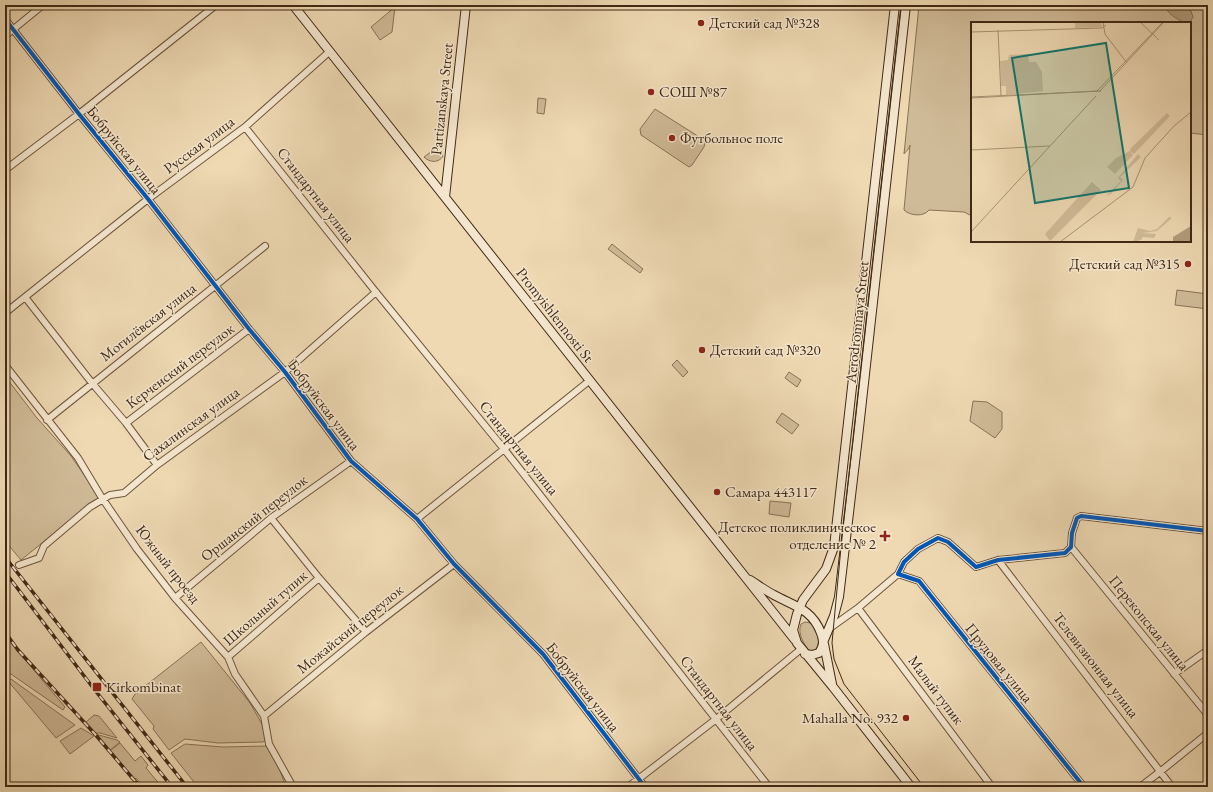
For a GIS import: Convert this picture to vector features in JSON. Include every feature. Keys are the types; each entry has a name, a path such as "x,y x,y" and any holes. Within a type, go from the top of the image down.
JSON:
{"main road":[{"name":"Promyishlennosti St","path":"293,5 801,649 833,687 910,787"},
{"name":"Partizanskaya Street","path":"445,197 466,5"},
{"name":"Aerodromnaya Street","path":"794,634 795,620 803,600 826,569 834,547 895,5"},
{"name":"Aerodromnaya Street","path":"824,642 838,602 846,545 906,5"},
{"path":"742,573 773,595 800,607 810,614 815,620 819,627 824,642 819,653 812,655 801,649 794,634 796,623 799,619 805,618 815,620"},
{"name":"Promyishlennosti St","path":"824,642 833,687"}],"street":[{"path":"5,36 43,5"},
{"path":"5,170 79,114 216,5"},
{"name":"Бобруйская улица","path":"5,19 249,329 285,372 351,461 417,520 454,564 543,654 645,787"},
{"name":"Русская улица","path":"5,313 148,199 245,127 330,52"},
{"name":"Стандартная улица","path":"245,127 376,292 504,449 768,787"},
{"name":"Могилёвская улица","path":"47,420 266,246"},
{"name":"Сахалинская улица","path":"19,565 39,558 44,546 90,507 110,495 124,493 157,465 285,372 376,292"},
{"path":"26,297 92,383 126,423 157,465"},
{"name":"Керченский переулок","path":"126,423 249,329"},
{"name":"Южный проезд","path":"5,365 78,458 137,549 175,598 228,658 235,674 264,716 269,744 293,787"},
{"path":"417,520 589,381"},
{"name":"Оршанский переулок","path":"175,598 271,518 351,461"},
{"path":"830,628 858,608 898,574 904,562 918,549 938,538 948,542 976,566 998,560 1065,553 1071,547 1072,534 1077,518 1081,516 1208,531"},
{"path":"271,518 319,578 366,632"},
{"name":"Перекопская улица","path":"1071,547 1208,715"},
{"name":"Телевизионная улица","path":"998,560 1172,787"},
{"name":"Можайский переулок","path":"264,716 366,632 454,564"},
{"name":"Прудовая улица","path":"898,574 919,581 1084,787"},
{"name":"Школьный тупик","path":"228,658 319,578"},
{"name":"Малый тупик","path":"858,608 992,787"},
{"path":"628,787 715,720 801,649"},
{"path":"1174,674 1208,650"},
{"path":"1140,787 1161,772 1208,733"}],"shaded area":[{"path":"919,5 1208,5 1208,135 1191,133 1191,22 971,22 971,216 964,212 929,210 924,214 917,215 910,214 904,210 910,145 904,154"},
{"path":"1165,5 1188,5 1186,8 1191,11 1193,17 1190,22 1183,22 1170,14"},
{"path":"395,7 392,32 380,40 371,27"},
{"path":"538,98 546,99 544,114 537,113"},
{"name":"Футбольное поле","path":"655,109 704,140 704,147 689,167 641,135 640,129"},
{"path":"432,151 441,152 443,156 437,161 429,160 424,157"},
{"path":"612,244 643,269 640,273 608,249"},
{"path":"1177,290 1208,294 1208,309 1175,305"},
{"path":"677,360 688,372 683,377 672,365"},
{"path":"789,372 801,380 797,387 785,378"},
{"path":"5,376 37,418 71,456 100,498 89,505 21,560 5,541"},
{"path":"973,401 987,402 1002,412 1002,429 995,438 970,421"},
{"path":"782,413 799,425 792,434 776,422"},
{"path":"770,501 791,503 789,517 769,514"},
{"path":"805,622 811,623 817,633 817,651 810,652 802,639 800,628 801,624"},
{"path":"5,636 65,707 63,710 5,670"},
{"path":"201,642 250,703 262,724 266,740 263,742 218,743 185,739 169,750 153,729 154,726 132,699 135,694"},
{"path":"11,679 75,725 56,738 8,681"},
{"path":"94,715 99,716 117,738 95,733 85,723"},
{"path":"81,728 94,736 70,754 60,741"},
{"path":"95,734 117,740 120,742 110,750"},
{"path":"120,743 135,761 141,756 148,765 146,768 162,787 144,787 136,778 135,779 110,751"},
{"path":"185,744 223,747 267,746 275,757 286,787 198,787 171,753"}],"tram line":[{"path":"901,5 841,547 832,643 834,659 844,684 924,787"}],"railway":[{"path":"5,557 187,787"},
{"path":"5,572 94,689 172,787"},
{"path":"5,632 18,650 94,733 140,787"}],"cycle path":[{"path":"5,19 249,329 285,372 351,461 417,519 454,564 543,654 645,787"},
{"path":"1084,787 919,581 898,574 904,562 918,549 938,538 948,542 976,567 998,560 1065,553 1071,547 1072,533 1077,518 1081,516 1208,531"}],"place":[{"name":"Детский сад №328","path":"701,23"},
{"name":"СОШ №87","path":"651,92"},
{"name":"Футбольное поле","path":"672,138"},
{"name":"Детский сад №315","path":"1188,264"},
{"name":"Детский сад №320","path":"702,350"},
{"name":"Самара 443117","path":"717,492"},
{"name":"Детское поликлиническое отделение № 2","path":"885,536"},
{"name":"Kirkombinat","path":"97,687"},
{"name":"Mahalla No. 932","path":"906,718"}]}
